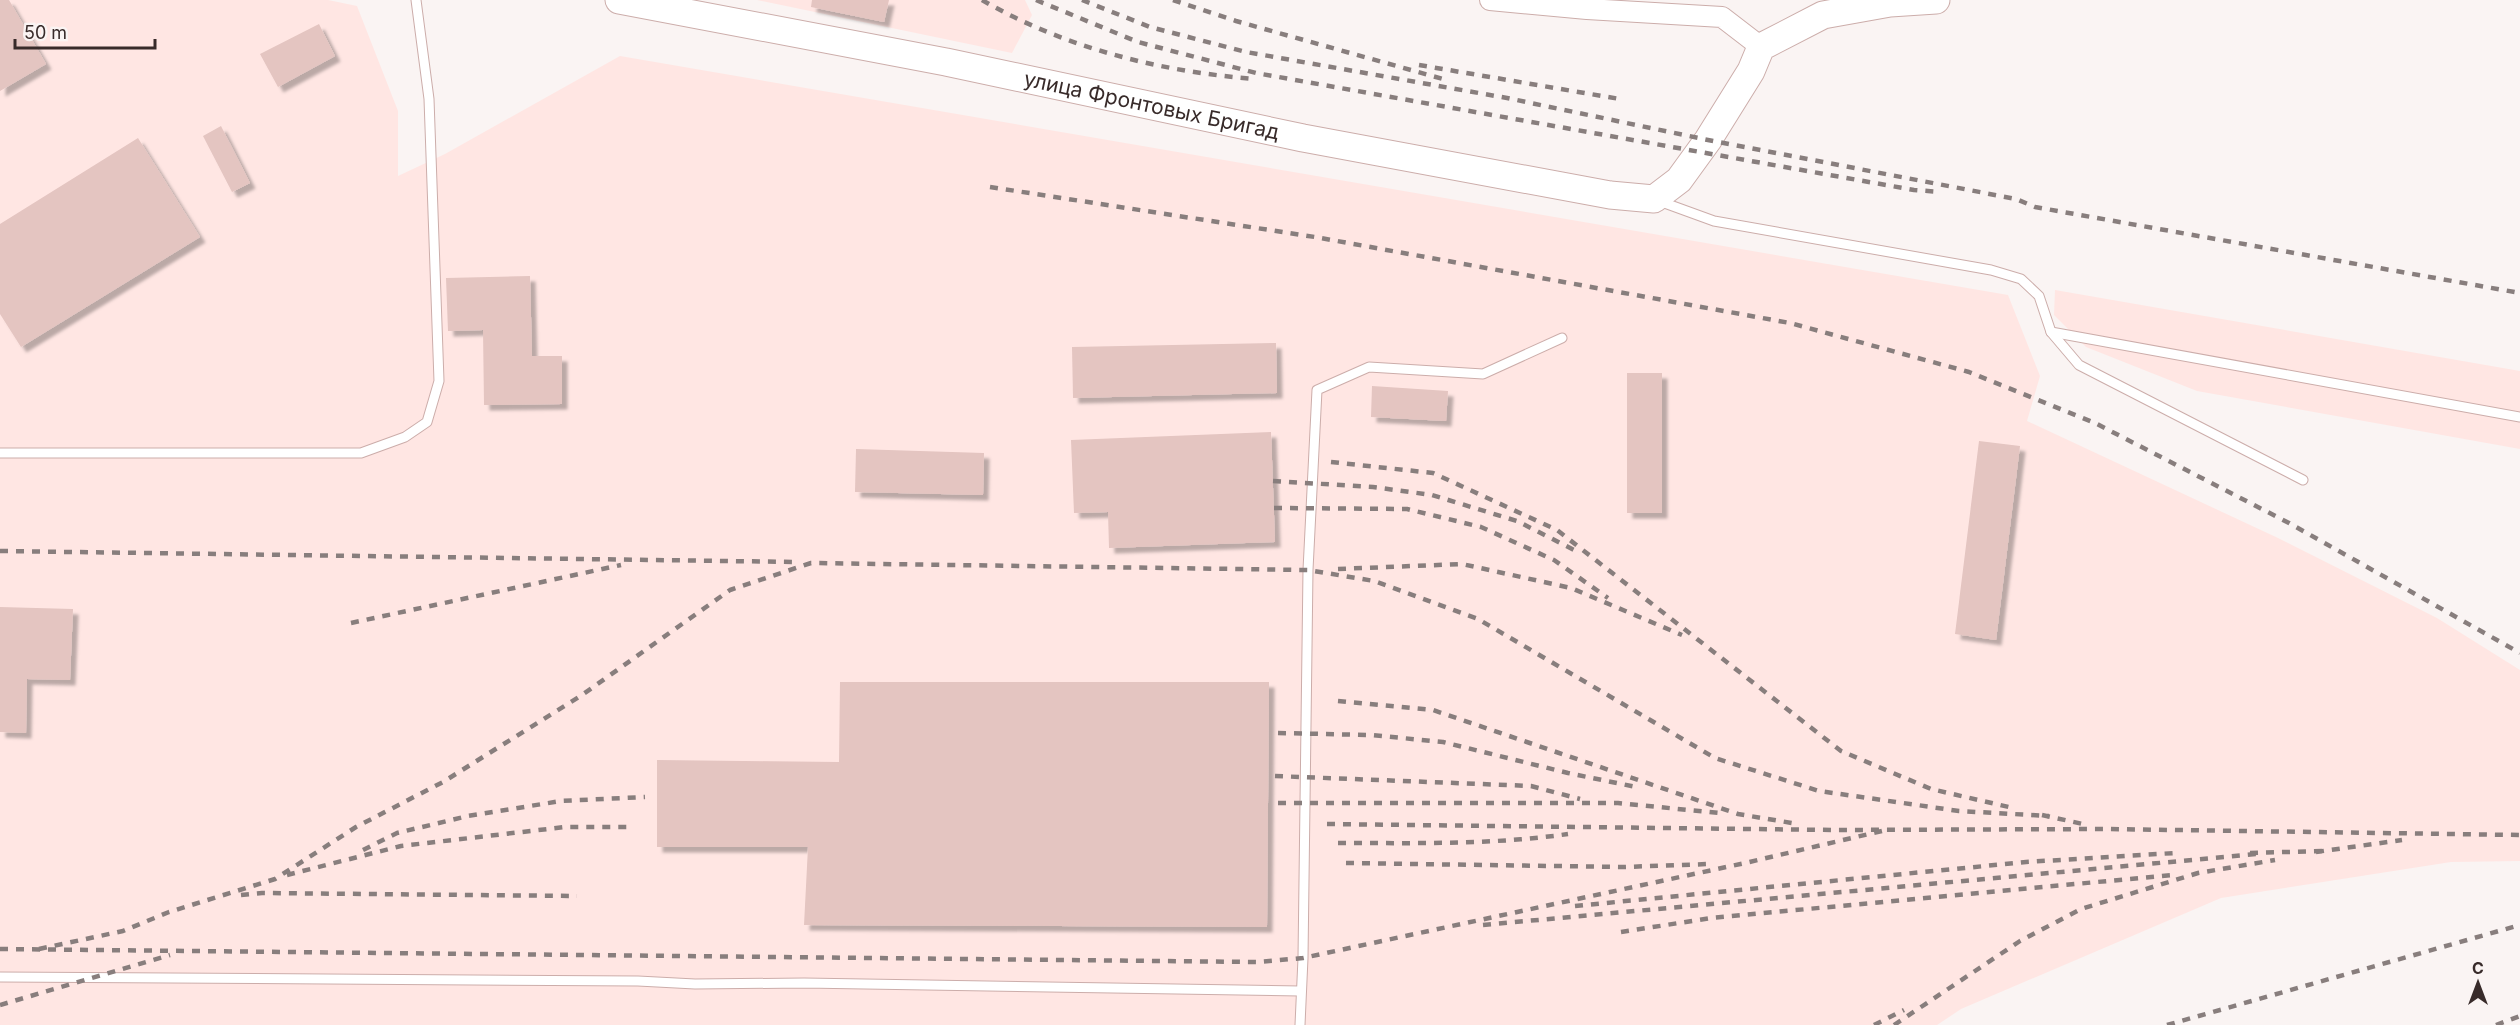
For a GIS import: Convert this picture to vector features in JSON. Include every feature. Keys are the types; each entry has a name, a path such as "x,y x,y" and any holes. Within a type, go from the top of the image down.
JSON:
{"main road":[{"name":"улица Фронтовых Бригад","path":"619,0 946,62 1303,138 1610,195 1654,199"},
{"path":"1654,199 1679,180 1724,116 1751,71 1761,47 1822,15 1890,3 1936,0"}],"street":[{"path":"1490,0 1587,9 1722,17 1761,47"}],"lane":[{"path":"0,453 361,453 405,437 427,422 439,381 429,99 416,0"},
{"path":"1654,199 1714,221 1991,270 2021,279 2039,296 2051,332 2079,365 2304,480"},
{"path":"2051,332 2520,417"},
{"path":"1300,1025 1303,958 1308,570 1317,390 1369,367 1483,374 1562,338"},
{"path":"0,976 638,981 695,984 804,983 1300,991"}],"shaded area":[{"path":"0,0 328,0 357,6 398,111 398,176 445,154 620,56 2008,295 2040,376 2027,421 2278,538 2437,618 2520,670 2520,861 2451,862 2221,898 1961,1009 1937,1025 0,1025"},
{"path":"757,0 1025,0 1032,15 1012,53"},
{"path":"2055,290 2520,371 2520,449 2197,391 2086,347 2054,315"}],"building":[{"path":"0,0 9,0 46,64 0,91"},
{"path":"812,0 889,0 884,22 811,7"},
{"path":"319,24 335,56 278,87 260,54"},
{"path":"221,126 250,183 232,192 203,136"},
{"path":"138,138 200,237 21,347 0,314 0,224"},
{"path":"530,276 532,356 562,356 562,404 484,405 483,330 448,331 446,278"},
{"path":"1276,343 1277,393 1073,398 1072,347"},
{"path":"1627,373 1662,373 1662,513 1627,513"},
{"path":"1372,386 1448,391 1446,421 1371,417"},
{"path":"1271,432 1275,542 1109,548 1108,512 1074,513 1071,440"},
{"path":"1979,441 2020,446 1996,640 1955,634"},
{"path":"856,449 984,453 983,495 855,492"},
{"path":"0,607 73,609 70,680 27,679 26,733 0,732"},
{"path":"840,682 1269,682 1267,927 804,925 808,847 657,847 657,760 839,762"}],"railway":[{"path":"982,0 1046,32 1114,55 1149,64 1220,76 1256,79"},
{"path":"1036,0 1138,42 1256,73 1914,190 1941,192"},
{"path":"1082,0 1150,27 1246,52 1507,98 1708,140 2016,199 2035,207 2520,293"},
{"path":"1173,0 1236,21 1443,79"},
{"path":"1419,65 1620,99"},
{"path":"990,187 1315,237 1790,323 1969,372 2095,423 2289,523 2520,653"},
{"path":"1331,462 1433,473 1557,530 1841,751 1931,789 2013,808"},
{"path":"1273,481 1373,487 1432,495 1517,521 1574,550"},
{"path":"1274,508 1407,509 1481,527 1554,560 1608,598"},
{"path":"0,551 799,562"},
{"path":"39,949 123,931 169,912 275,879 356,827 443,782 582,695 730,590 811,563 1308,570 1374,581 1478,619 1715,758 1819,791 1959,811 2049,816"},
{"path":"1338,569 1462,564 1571,588 1682,635"},
{"path":"351,623 621,565"},
{"path":"1338,701 1433,710 1738,814 1792,823"},
{"path":"1278,733 1371,735 1443,742 1568,773 1636,787"},
{"path":"1275,776 1531,786 1580,799"},
{"path":"363,850 397,833 468,816 561,801 645,797"},
{"path":"1278,803 1618,803 1719,813"},
{"path":"2042,815 2083,824"},
{"path":"1327,824 1834,830 2106,829 2520,835"},
{"path":"287,875 401,846 565,827 632,827"},
{"path":"0,949 1258,962 1303,958 1745,863 1886,830"},
{"path":"1338,843 1482,842 1568,834"},
{"path":"2316,852 2402,840"},
{"path":"2250,853 2322,851"},
{"path":"1575,906 2026,862 2175,853"},
{"path":"1483,925 2257,854"},
{"path":"1894,1025 2020,941 2081,909 2198,873 2275,860"},
{"path":"1346,863 1624,867 1709,864"},
{"path":"1621,932 1711,918 2172,875"},
{"path":"241,895 262,893 577,896"},
{"path":"2167,1025 2520,925"},
{"path":"0,1005 170,955"},
{"path":"1874,1025 1904,1010"},
{"path":"2496,1025 2520,1016"}]}
